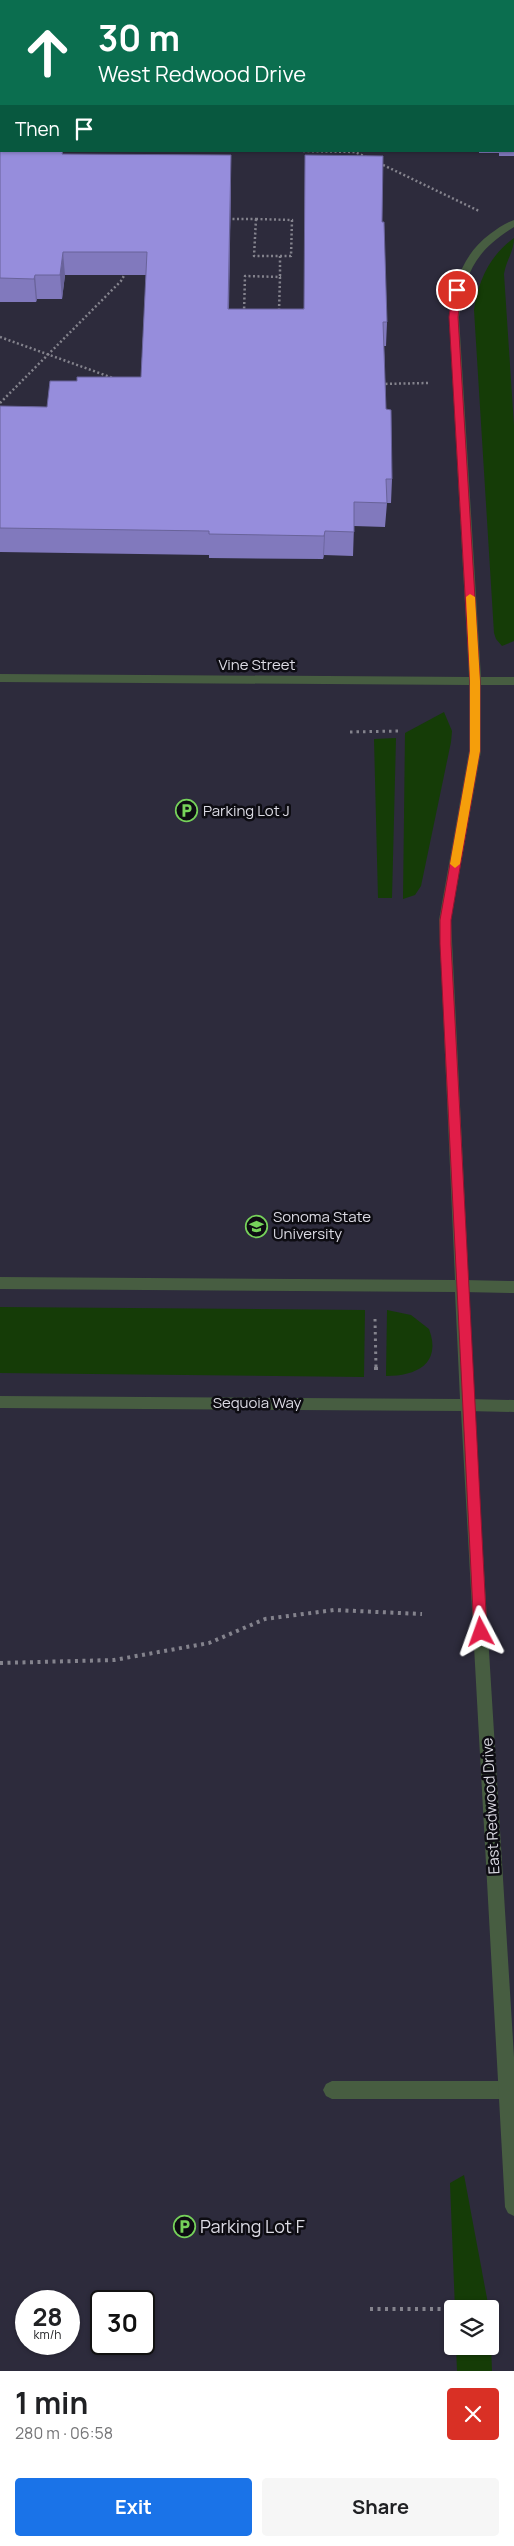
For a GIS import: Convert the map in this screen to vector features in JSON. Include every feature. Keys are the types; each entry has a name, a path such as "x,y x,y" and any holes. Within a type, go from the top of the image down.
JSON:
{"street":[{"name":"East Redwood Drive","path":"514,223 498,232 482,246 466,265 457,290 454,317 475,681 475,751 445,920 464,1286 468,1405 511,2090 514,2207"},
{"name":"Vine Street","path":"0,678 514,681"},
{"path":"0,1283 514,1287"},
{"name":"Sequoia Way","path":"0,1402 514,1406"},
{"path":"332,2090 511,2090"}],"path":[{"path":"354,152 487,214"},
{"path":"227,219 256,219 292,220 291,256 254,256 256,219"},
{"path":"279,320 280,256"},
{"path":"0,403 121,281 131,265"},
{"path":"244,320 245,276 280,277"},
{"path":"0,336 46,355 119,380"},
{"path":"374,384 433,383"},
{"path":"350,732 400,732"},
{"path":"375,1311 376,1378"},
{"path":"0,1663 114,1660 209,1643 265,1619 334,1610 422,1614"},
{"path":"370,2309 444,2309"}],"shaded area":[{"name":"Sonoma State University","path":"0,152 514,152 514,2371 0,2371"}],"green space":[{"path":"514,238 504,274 514,426 514,641 502,646 494,633 474,310 486,270 498,252"},
{"path":"444,712 452,731 451,742 421,886 415,895 403,899 405,733"},
{"path":"396,738 392,898 378,898 374,739"},
{"path":"0,1307 365,1310 364,1377 0,1373"},
{"path":"387,1310 411,1315 429,1329 432,1351 424,1366 407,1374 386,1376"},
{"path":"464,2175 487,2300 455,2300 450,2183"},
{"path":"456,2355 491,2355 492,2371 457,2371"}],"building":[{"path":"0,152 231,155 228,309 304,309 305,155 383,156 382,222 384,222 387,322 383,322 386,409 391,410 392,479 386,479 387,503 354,502 354,532 325,531 324,536 209,534 209,531 0,528 0,406 47,407 50,381 77,381 77,377 141,377 147,252 63,252 60,275 35,275 34,279 0,278"}],"slow traffic":[{"path":"455,864 475,751 475,681 470,597"}],"place":[{"name":"Parking Lot J","path":"187,811"},
{"name":"Sonoma State University","path":"257,1226"},
{"name":"Parking Lot F","path":"184,2227"}],"route":[{"path":"457,290 454,317 475,681 475,751 445,920 468,1405 481,1632"}]}
